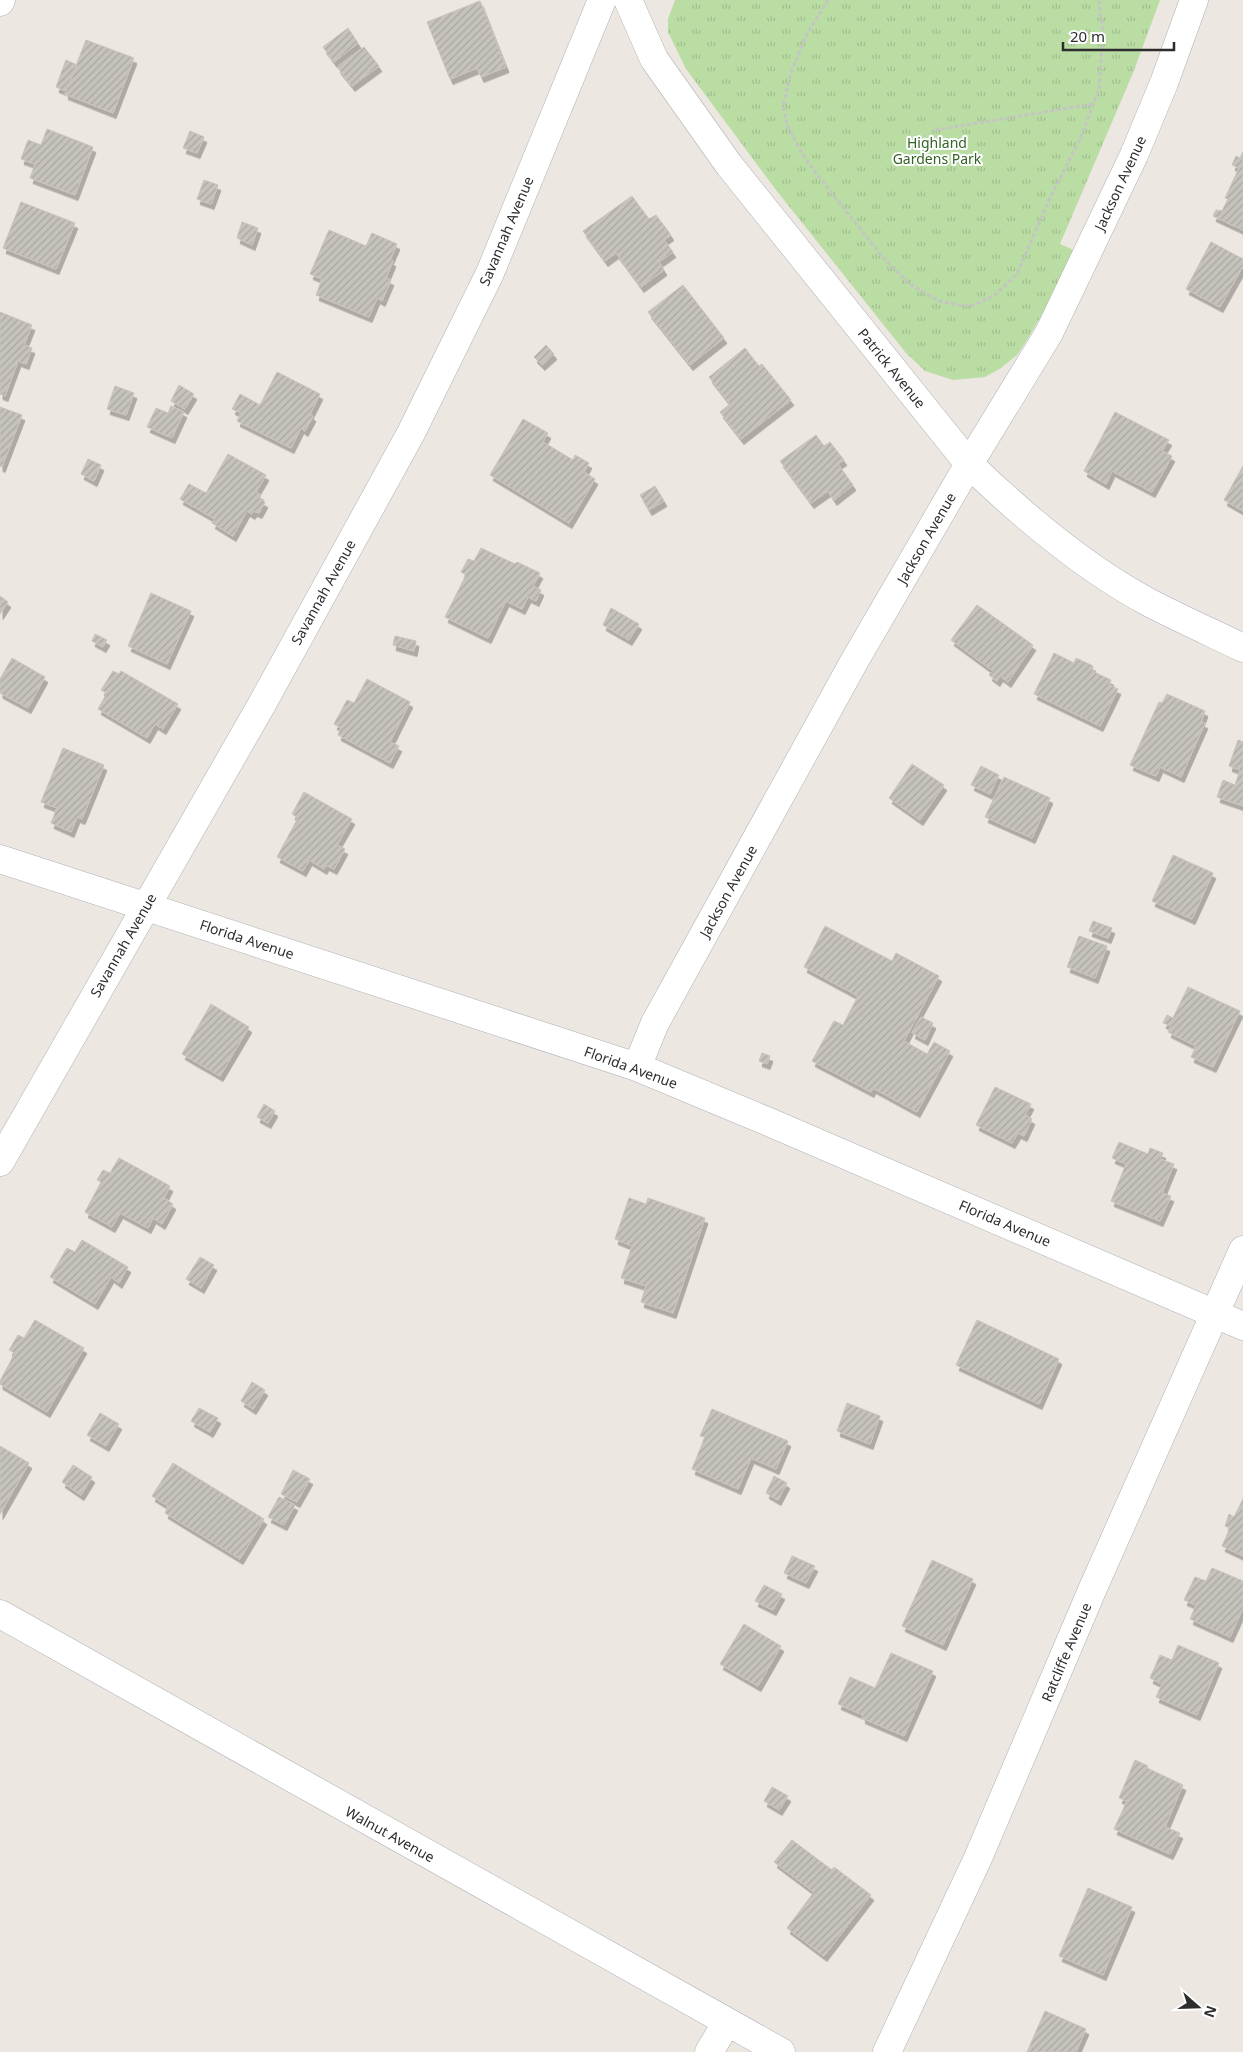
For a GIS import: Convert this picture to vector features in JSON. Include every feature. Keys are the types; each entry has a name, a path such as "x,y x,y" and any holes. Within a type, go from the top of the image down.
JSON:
{"street":[{"name":"Savannah Avenue","path":"0,1162 262,704 411,433 490,273 602,0"},
{"name":"Patrick Avenue","path":"628,0 654,59 729,165 969,464 999,494 1099,571 1150,602 1243,648"},
{"name":"Jackson Avenue","path":"637,1067 655,1023 855,660 969,464 1049,333 1134,155 1164,83 1194,0"},
{"name":"Florida Avenue","path":"0,859 146,905 637,1067 1243,1326"},
{"name":"Ratcliffe Avenue","path":"887,2052 978,1858 1093,1588 1243,1250"},
{"name":"Walnut Avenue","path":"0,1614 781,2052"},
{"path":"709,2052 727,2022"}],"path":[{"path":"828,0 807,34 791,73 783,106 787,126 803,155 816,173 880,254 908,283 939,301 963,306 974,305 994,296 1017,274 1048,202 1080,139 1099,89 1103,34 1099,0"},
{"path":"936,130 1094,104"}],"green space":[{"name":"Highland Gardens Park","path":"675,0 1160,0 1133,73 1060,244 1078,252 1017,355 1001,368 985,377 953,380 925,371 906,353 776,190 686,69 668,32 668,19"}],"building":[{"path":"480,1 506,67 481,77 477,68 450,79 427,22"},
{"path":"348,28 358,43 334,62 323,47"},
{"path":"86,40 134,58 113,113 65,94"},
{"path":"364,47 379,66 352,86 337,67"},
{"path":"66,60 77,65 66,91 56,87"},
{"path":"47,129 93,147 75,195 30,178 35,164 21,159 28,140 41,145"},
{"path":"190,131 204,137 197,153 183,148"},
{"path":"1243,152 1243,230 1213,216 1216,210 1222,211 1228,199 1225,198 1239,168 1232,165 1236,156 1240,158"},
{"path":"204,180 218,185 211,204 197,199"},
{"path":"632,196 649,219 656,215 671,235 664,240 673,252 659,262 664,270 641,287 616,253 605,261 583,231"},
{"path":"21,202 75,223 56,269 3,248"},
{"path":"242,222 258,228 252,245 237,238"},
{"path":"329,230 366,246 372,233 397,244 390,260 393,261 386,278 391,280 382,301 377,298 369,317 316,295 322,279 310,274"},
{"path":"1211,242 1243,259 1243,266 1220,307 1186,289"},
{"path":"683,285 724,338 690,365 648,312"},
{"path":"0,312 32,325 24,345 32,348 26,364 18,361 5,396 0,394"},
{"path":"546,345 554,354 542,365 534,357"},
{"path":"745,348 759,366 762,364 791,400 741,439 720,412 730,404 709,377"},
{"path":"277,372 320,394 310,414 313,416 305,431 301,428 291,448 237,421 241,413 232,409 240,394 260,405"},
{"path":"179,385 194,394 185,409 171,401"},
{"path":"115,386 134,393 126,415 107,409"},
{"path":"171,406 184,412 172,438 147,427 156,408 168,413"},
{"path":"0,407 22,415 2,467 0,466"},
{"path":"1115,412 1169,440 1162,451 1172,456 1152,492 1112,471 1106,484 1084,471"},
{"path":"523,419 548,433 543,442 573,460 575,455 589,463 584,472 595,479 569,523 490,475"},
{"path":"816,435 824,446 830,442 844,460 838,464 853,485 834,500 828,491 811,503 780,461"},
{"path":"228,454 266,475 256,492 261,495 259,499 265,502 259,513 254,511 252,514 247,511 233,536 212,523 215,519 180,499 189,484 206,493"},
{"path":"88,459 101,465 94,481 81,474"},
{"path":"1243,466 1243,511 1224,500"},
{"path":"655,486 664,501 649,510 640,495"},
{"path":"481,548 540,573 533,586 541,590 536,601 528,597 522,609 506,601 488,638 445,617 466,575 461,572 468,559 474,561"},
{"path":"151,593 191,611 167,664 128,646"},
{"path":"0,596 8,602 0,614"},
{"path":"977,605 1033,645 1008,682 1000,676 997,681 989,675 993,671 951,640"},
{"path":"611,608 639,624 629,640 603,625"},
{"path":"95,634 107,640 103,647 92,641"},
{"path":"395,636 416,641 414,651 393,645"},
{"path":"1054,653 1074,663 1076,658 1093,666 1092,671 1111,680 1109,685 1118,689 1100,726 1034,694"},
{"path":"12,658 45,677 28,708 0,693 0,679"},
{"path":"113,671 119,674 121,671 178,704 163,729 155,724 147,738 98,709 107,693 101,690"},
{"path":"367,679 410,702 390,742 399,746 390,763 338,735 341,728 334,724 347,700 354,703"},
{"path":"1167,694 1205,711 1201,722 1205,723 1181,777 1160,767 1156,776 1130,765 1159,702 1162,703"},
{"path":"1238,740 1243,742 1243,806 1217,797 1223,780 1235,785 1240,770 1229,766"},
{"path":"63,748 104,765 82,819 77,817 71,832 51,823 57,808 41,802"},
{"path":"912,764 944,785 920,820 889,798"},
{"path":"981,766 999,775 990,794 971,785"},
{"path":"1004,777 1050,798 1032,838 985,817"},
{"path":"304,792 352,819 337,845 345,849 334,869 326,865 324,869 309,860 303,871 277,857 298,818 292,814"},
{"path":"1173,855 1213,873 1192,919 1152,901"},
{"path":"1093,921 1112,928 1108,938 1089,931"},
{"path":"825,926 892,961 896,953 939,976 904,1041 927,1054 934,1042 950,1051 917,1112 873,1088 871,1092 812,1061 834,1021 843,1025 858,996 804,967"},
{"path":"1079,936 1107,946 1095,978 1067,967"},
{"path":"1188,987 1240,1011 1213,1067 1191,1057 1196,1046 1168,1032 1171,1026 1163,1023 1167,1015 1173,1018"},
{"path":"211,1004 249,1027 220,1076 182,1054"},
{"path":"921,1017 933,1023 925,1040 912,1033"},
{"path":"762,1053 770,1056 767,1064 759,1061"},
{"path":"995,1087 1031,1104 1025,1115 1032,1119 1024,1136 1018,1133 1012,1143 976,1125"},
{"path":"264,1104 275,1111 268,1123 257,1117"},
{"path":"1119,1142 1148,1154 1150,1148 1163,1153 1160,1159 1174,1164 1162,1193 1171,1196 1160,1221 1111,1201 1126,1164 1112,1158"},
{"path":"119,1158 170,1186 164,1198 173,1204 162,1224 153,1218 148,1228 120,1213 112,1227 85,1212 101,1182 97,1180 103,1170 110,1173"},
{"path":"629,1198 646,1204 648,1198 705,1218 673,1313 641,1302 646,1286 621,1278 632,1246 615,1239"},
{"path":"82,1240 128,1267 119,1283 111,1277 95,1304 50,1277 67,1248 75,1252"},
{"path":"200,1257 214,1265 201,1288 186,1279"},
{"path":"35,1320 84,1348 47,1412 0,1384 15,1353 9,1350 18,1335 24,1338"},
{"path":"977,1320 1059,1359 1039,1404 956,1365"},
{"path":"252,1382 265,1390 253,1409 241,1401"},
{"path":"847,1403 880,1416 870,1444 837,1431"},
{"path":"199,1408 218,1418 210,1432 191,1421"},
{"path":"712,1409 788,1441 776,1469 751,1458 738,1489 692,1469 705,1437 700,1436"},
{"path":"100,1413 119,1424 106,1446 87,1435"},
{"path":"0,1446 29,1463 0,1514"},
{"path":"173,1463 264,1519 240,1559 165,1513 168,1506 152,1496"},
{"path":"73,1465 92,1477 81,1495 62,1482"},
{"path":"293,1470 310,1479 297,1502 281,1494"},
{"path":"774,1476 787,1483 778,1500 766,1493"},
{"path":"279,1497 295,1505 284,1525 268,1517"},
{"path":"1243,1499 1243,1556 1222,1546 1230,1528 1225,1526 1229,1514 1234,1517"},
{"path":"792,1556 815,1566 806,1583 784,1573"},
{"path":"932,1560 973,1579 943,1645 902,1626"},
{"path":"1212,1568 1243,1581 1243,1608 1230,1637 1190,1619 1196,1605 1184,1600 1195,1577 1206,1581"},
{"path":"764,1585 782,1594 773,1610 755,1601"},
{"path":"744,1624 781,1646 758,1686 720,1664"},
{"path":"1178,1645 1219,1663 1197,1715 1156,1697 1162,1684 1150,1678 1160,1655 1172,1660"},
{"path":"891,1653 933,1671 904,1736 862,1718 863,1715 838,1704 850,1677 875,1688"},
{"path":"1135,1760 1148,1766 1147,1768 1183,1785 1165,1827 1180,1833 1170,1854 1114,1829 1127,1801 1119,1798"},
{"path":"772,1787 788,1796 779,1810 764,1801"},
{"path":"792,1840 832,1870 834,1867 871,1895 824,1956 787,1928 814,1892 774,1862"},
{"path":"1088,1888 1132,1907 1103,1975 1059,1956"},
{"path":"1045,2011 1086,2029 1076,2052 1027,2052"}]}
